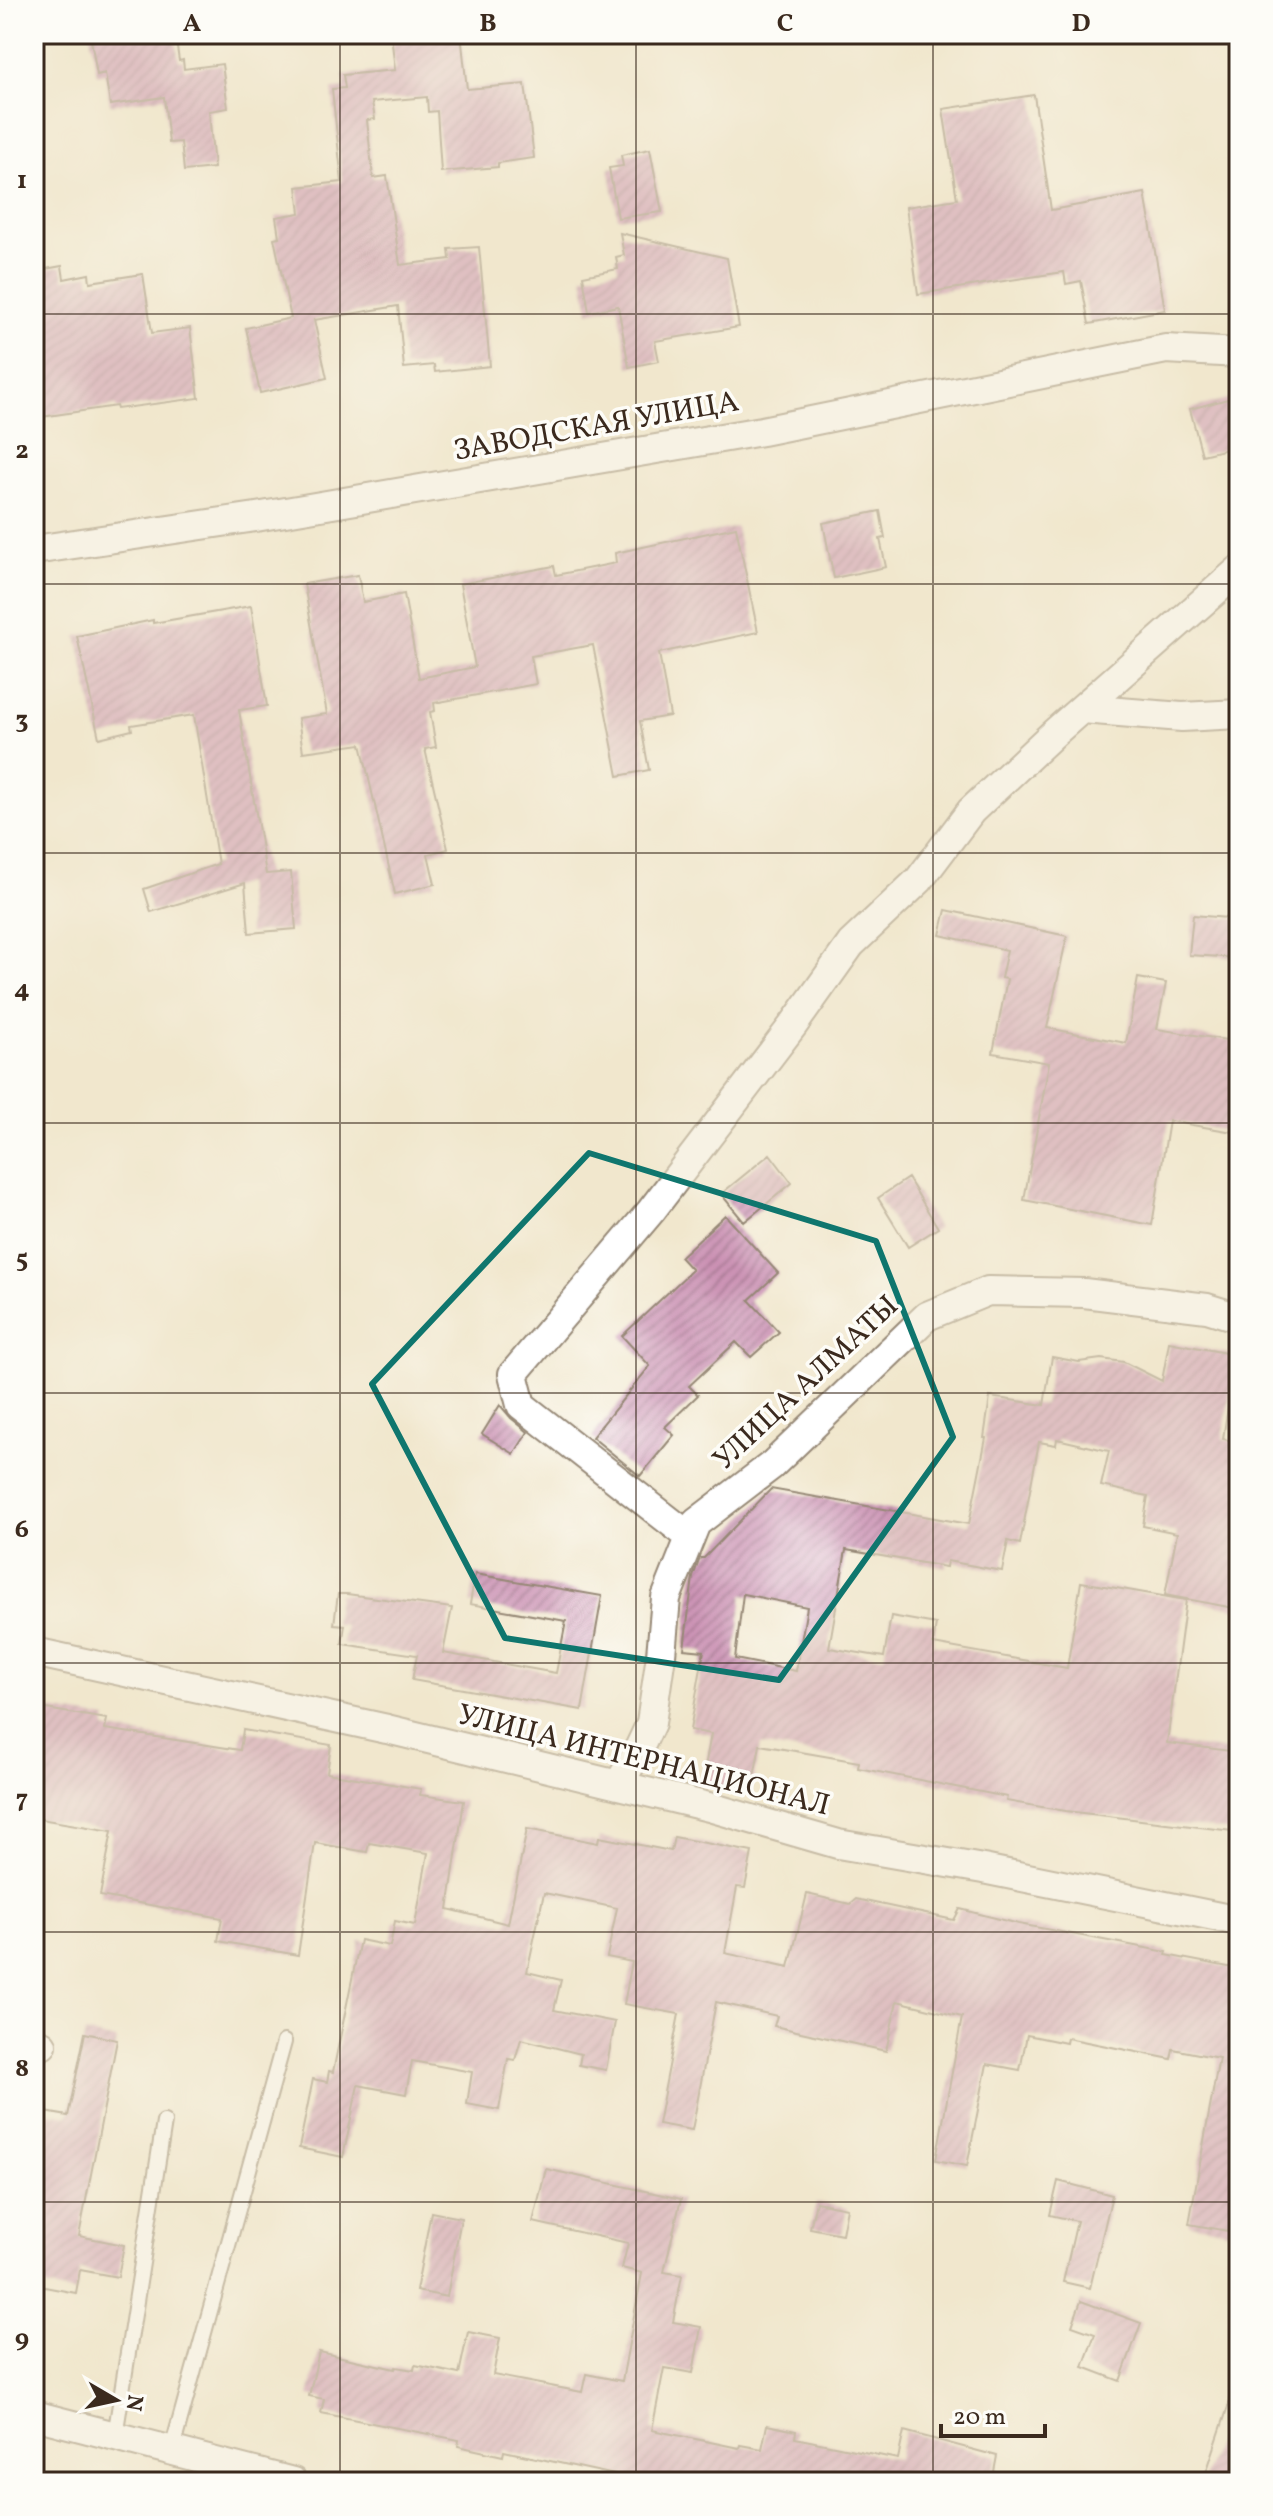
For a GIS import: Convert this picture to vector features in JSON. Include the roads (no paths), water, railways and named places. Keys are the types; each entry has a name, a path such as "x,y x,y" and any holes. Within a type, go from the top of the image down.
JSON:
{"street":[{"name":"ЗАВОДСКАЯ УЛИЦА","path":"34,550 256,517 762,431 1166,349 1239,353"},
{"path":"690,1537 521,1405 513,1374 651,1211 851,944 919,880 971,811 1239,570"},
{"path":"1082,709 1182,717 1239,714"},
{"name":"УЛИЦА АЛМАТЫ","path":"618,1785 651,1723 666,1598 696,1523 772,1465 927,1316 988,1291 1084,1293 1207,1308 1239,1318"},
{"name":"УЛИЦА ИНТЕРНАЦИОНАЛ","path":"34,1652 279,1704 713,1808 838,1844 983,1869 1239,1921"},
{"path":"34,2415 293,2482"}],"lane":[{"path":"172,2449 284,2042"},
{"path":"115,2436 164,2122"}]}
